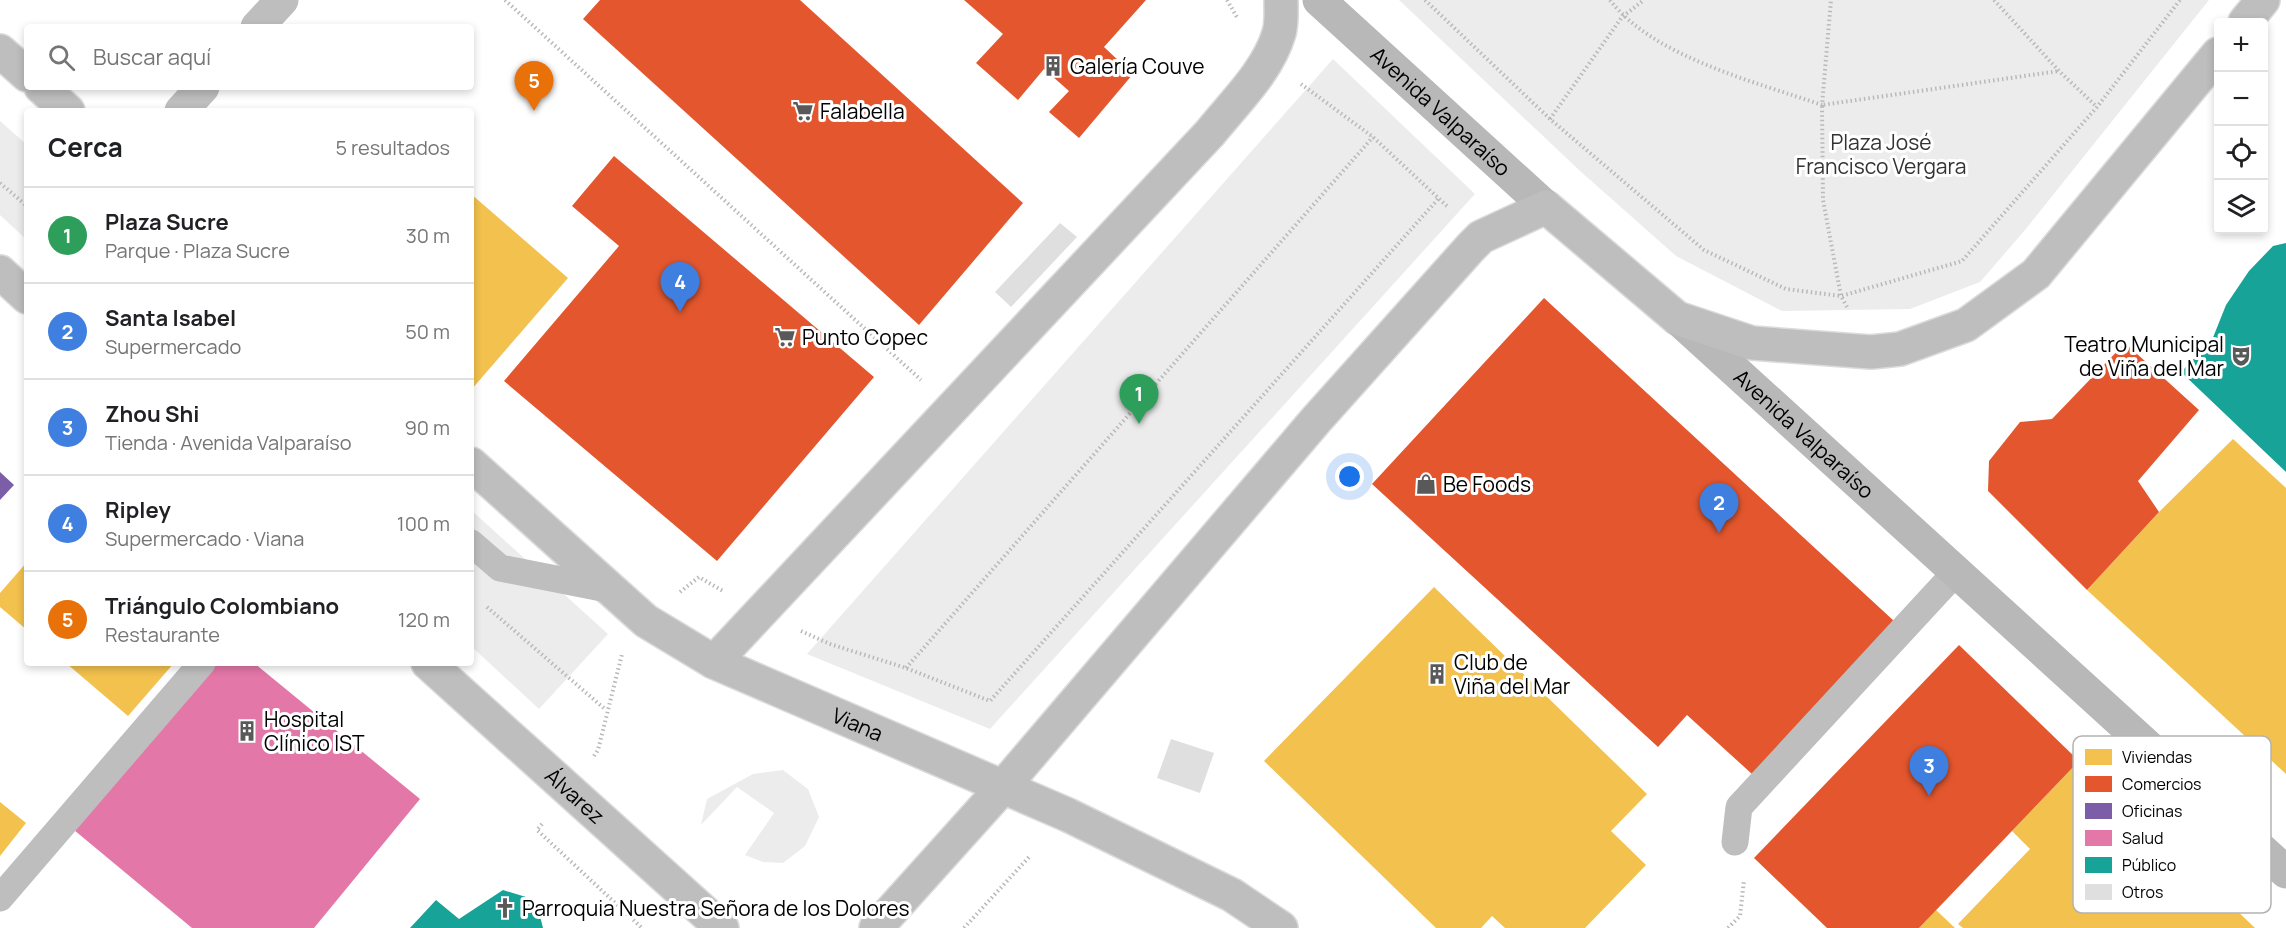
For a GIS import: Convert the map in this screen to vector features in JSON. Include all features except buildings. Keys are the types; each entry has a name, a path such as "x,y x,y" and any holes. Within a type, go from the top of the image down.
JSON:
{"main road":[{"path":"260,24 282,0"},
{"path":"714,662 1210,133 1255,78 1267,58 1279,32 1281,0"},
{"name":"Avenida Valparaíso","path":"1319,0 1546,207 1677,318 2136,736"},
{"path":"2248,18 2263,0"},
{"path":"0,51 24,72"},
{"path":"1677,318 1752,343 1871,352 1900,349 1966,325 2036,274 2214,59"},
{"path":"44,90 64,108"},
{"path":"184,108 199,90"},
{"path":"876,928 1002,788 1316,420 1481,237 1546,207"},
{"path":"0,272 24,294"},
{"name":"Viana","path":"474,467 646,621 714,662 1068,815 1232,895 1281,928"},
{"name":"Álvarez","path":"431,666 722,928"},
{"name":"Avenida Valparaíso","path":"2271,858 2286,872"}],"lane":[{"path":"474,546 500,568 612,590"},
{"path":"1735,842 1739,807 1956,572"},
{"path":"0,898 199,666"}],"path":[{"path":"505,0 952,409"},
{"path":"1227,0 1231,10 1267,58 1373,137 1481,237"},
{"path":"1425,0 1550,119 1704,250 1786,289 1841,296 1962,261 2097,107 2180,0"},
{"path":"1610,0 1622,17 1691,59 1822,105 2059,71"},
{"path":"1550,119 1622,17 1644,0"},
{"path":"1831,0 1822,105 1823,200 1841,296 1871,352"},
{"path":"1994,0 2059,71 2097,107"},
{"path":"906,668 1373,137"},
{"path":"0,183 24,203"},
{"path":"642,928 537,830 598,750 606,710 623,649 646,621 699,576 760,613 830,644 906,668 990,701 1439,198"},
{"path":"480,600 606,710"},
{"path":"964,928 1029,857"}],"green space":[{"name":"Plaza José Francisco Vergara","path":"1399,0 2209,0 2025,230 1980,282 1910,309 1782,311 1676,256 1579,170"},
{"path":"1333,59 1475,194 990,729 807,654"},
{"path":"0,121 24,142 24,237 0,215"},
{"path":"474,513 608,634 539,709 474,649"},
{"path":"783,770 808,789 819,817 805,846 783,863 763,862 745,855 774,813 737,787 701,825 707,799 753,774"}],"place":[{"name":"Galería Couve","path":"1053,66"},
{"name":"Triángulo Colombiano","path":"534,111"},
{"name":"Falabella","path":"803,111"},
{"name":"Ripley","path":"680,312"},
{"name":"Punto Copec","path":"785,337"},
{"name":"Teatro Municipal de Viña del Mar","path":"2241,356"},
{"name":"Plaza Sucre","path":"1139,424"},
{"name":"Be Foods","path":"1426,484"},
{"name":"Santa Isabel","path":"1719,533"},
{"name":"Club de Viña del Mar","path":"1437,674"},
{"name":"Hospital Clínico IST","path":"247,731"},
{"name":"Zhou Shi","path":"1929,796"},
{"name":"Parroquia Nuestra Señora de los Dolores","path":"505,908"}]}
